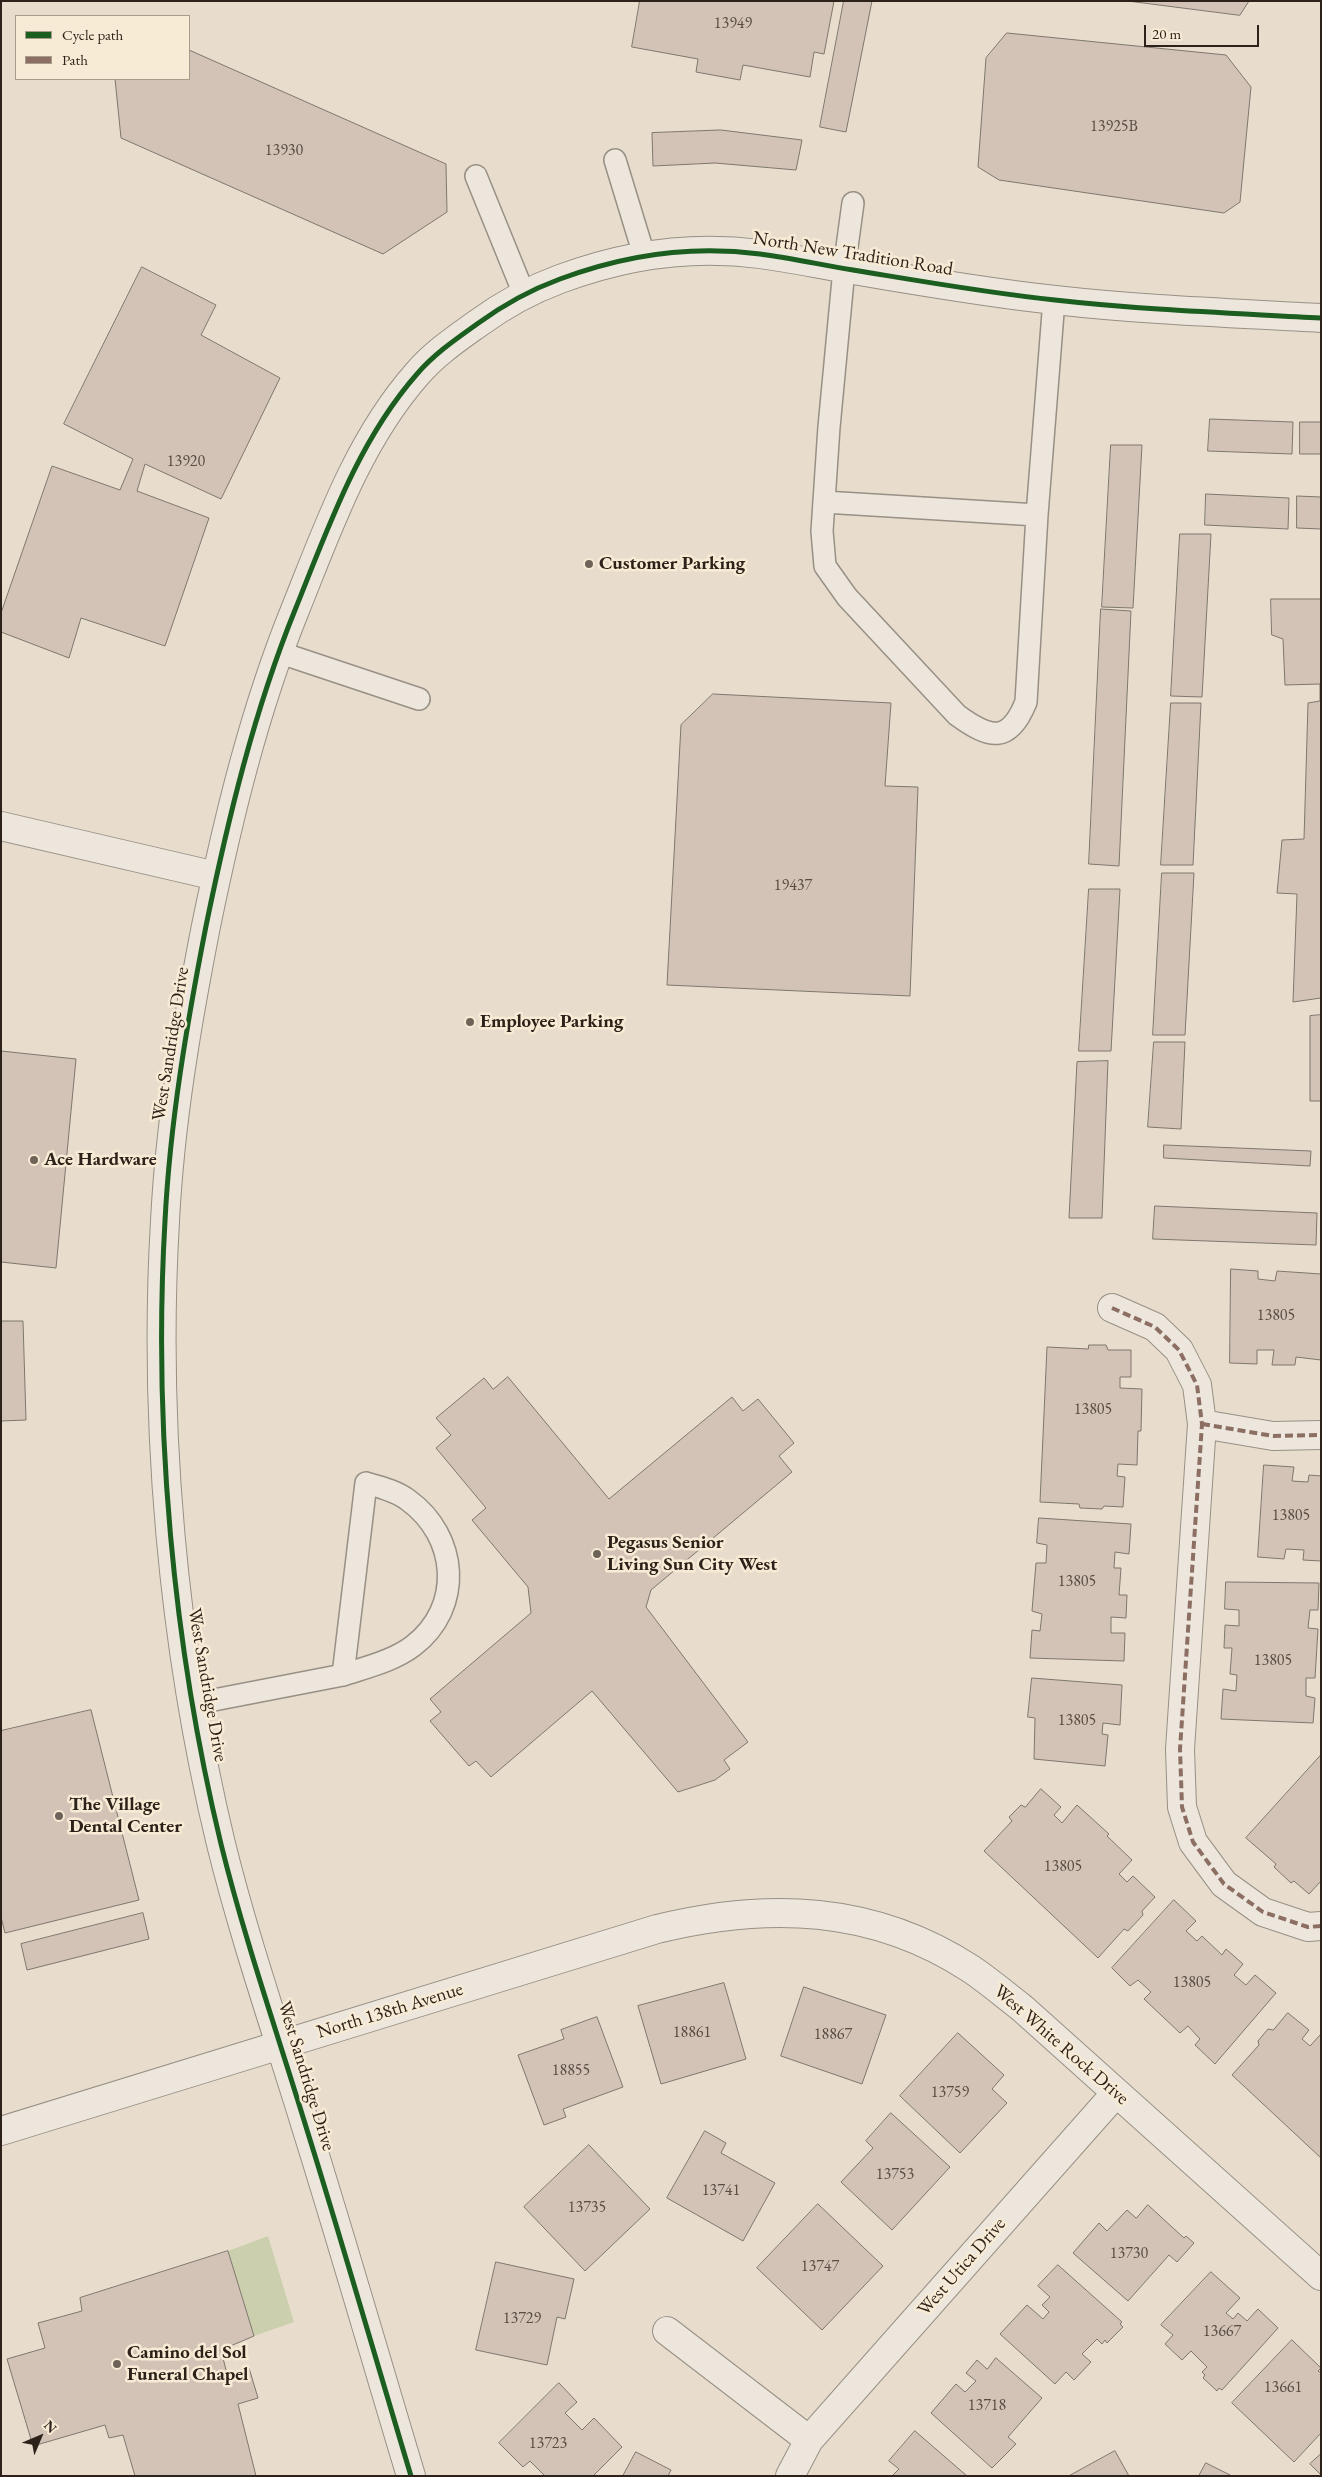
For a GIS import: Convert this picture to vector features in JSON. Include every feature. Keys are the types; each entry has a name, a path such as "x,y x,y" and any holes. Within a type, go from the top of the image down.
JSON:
{"street":[{"name":"North New Tradition Road","path":"216,876 244,764 278,652 337,505 364,454 393,406 419,371 451,342 524,294 589,269 644,255 683,252 732,252 1054,300 1321,318"},
{"path":"1,826 216,876"},
{"name":"West Sandridge Drive","path":"216,876 193,995 173,1130 165,1215 161,1304 163,1401 169,1505 177,1593 193,1704 220,1840 248,1941 410,2476"},
{"path":"1112,1308 1155,1327 1179,1350 1197,1385 1202,1424 1180,1749 1182,1807 1192,1842 1224,1884 1263,1912 1308,1927 1321,1926"},
{"path":"1202,1424 1273,1436 1321,1435"},
{"name":"West White Rock Drive","path":"752,1913 785,1912 859,1920 902,1934 937,1949 971,1969 1022,2008 1321,2276"},
{"name":"North 138th Avenue","path":"1,2131 657,1929 703,1918 752,1913"},
{"name":"West Utica Drive","path":"790,2476 809,2440 1116,2093"},
{"path":"667,2331 809,2440"}],"lane":[{"path":"616,160 644,255"},
{"path":"476,176 524,294"},
{"path":"854,203 844,269 824,502 822,531 825,566 836,584 901,657 957,715 979,729 989,732 998,733 1010,729 1016,723 1026,702 1037,515 1054,300"},
{"path":"824,502 1037,515"},
{"path":"278,652 419,699"},
{"path":"193,1704 343,1675 392,1658 415,1645 437,1618 449,1578 448,1558 445,1548 426,1517 400,1495 366,1483 343,1675"}],"green space":[{"path":"268,2236 294,2322 254,2336 228,2251"}],"building":[{"path":"640,1 834,1 824,54 814,52 810,77 743,65 740,80 696,72 698,59 632,47"},
{"path":"844,1 872,1 846,132 820,127"},
{"path":"1128,1 1249,1 1240,15"},
{"path":"1007,33 1226,55 1251,87 1240,202 1224,213 999,180 978,167 986,58"},
{"path":"190,50 446,164 447,212 383,254 121,138 115,80 190,80"},
{"path":"721,130 802,140 796,170 715,163 653,166 652,133"},
{"path":"142,267 216,305 201,335 280,378 221,499 145,464 137,491 209,518 165,646 81,618 69,658 1,632 1,613 52,466 120,490 133,459 64,424"},
{"path":"1210,419 1293,422 1292,454 1208,451"},
{"path":"1300,422 1321,422 1321,454 1300,454"},
{"path":"1111,445 1142,445 1133,608 1102,607"},
{"path":"1206,494 1289,498 1288,529 1205,525"},
{"path":"1297,496 1321,497 1321,529 1297,528"},
{"path":"1180,534 1211,534 1202,697 1171,696"},
{"path":"1271,599 1321,599 1321,998 1293,1002 1297,894 1277,893 1282,840 1304,839 1308,703 1320,701 1320,684 1285,685 1283,639 1272,635"},
{"path":"1101,609 1131,611 1119,866 1089,864"},
{"path":"713,694 891,703 885,786 918,787 910,996 667,985 681,725"},
{"path":"1171,703 1201,703 1193,865 1161,865"},
{"path":"1162,873 1194,873 1185,1035 1153,1035"},
{"path":"1089,889 1120,889 1111,1051 1079,1051"},
{"path":"1321,1015 1321,1101 1310,1101 1310,1016"},
{"path":"1154,1042 1185,1042 1181,1129 1148,1127"},
{"name":"Ace Hardware","path":"1,1051 76,1059 56,1268 1,1262"},
{"path":"1108,1061 1102,1218 1069,1218 1077,1062"},
{"path":"1164,1145 1311,1151 1310,1166 1164,1158"},
{"path":"1155,1206 1317,1213 1316,1245 1153,1239"},
{"path":"1231,1269 1258,1271 1258,1279 1275,1281 1277,1271 1321,1274 1321,1360 1296,1357 1295,1365 1272,1365 1274,1350 1257,1350 1257,1364 1230,1363"},
{"path":"1,1321 23,1321 26,1420 1,1421"},
{"path":"1089,1345 1106,1345 1108,1350 1131,1350 1131,1377 1120,1377 1120,1388 1142,1389 1141,1431 1138,1431 1137,1465 1118,1464 1117,1476 1125,1477 1123,1507 1104,1506 1102,1509 1080,1508 1079,1504 1040,1502 1047,1347 1088,1349"},
{"name":"Pegasus Senior Living Sun City West","path":"508,1377 609,1499 732,1397 743,1411 758,1399 794,1443 779,1456 792,1472 651,1590 646,1607 748,1742 724,1760 730,1769 715,1780 678,1792 592,1691 491,1777 476,1761 469,1766 430,1721 441,1712 430,1699 531,1613 528,1587 472,1520 486,1508 436,1448 451,1435 436,1418 484,1378 493,1389"},
{"path":"1264,1465 1294,1467 1292,1481 1308,1482 1309,1475 1321,1476 1321,1561 1303,1560 1304,1550 1286,1549 1284,1559 1258,1557"},
{"path":"1039,1518 1131,1524 1129,1554 1115,1552 1114,1568 1121,1568 1119,1595 1127,1595 1126,1618 1111,1617 1111,1633 1125,1633 1124,1661 1030,1658 1032,1630 1040,1631 1042,1614 1032,1611 1036,1563 1046,1563 1047,1545 1037,1543"},
{"path":"1226,1582 1319,1583 1318,1610 1310,1610 1308,1628 1318,1629 1315,1678 1306,1678 1306,1696 1315,1698 1313,1723 1221,1719 1223,1689 1236,1691 1237,1675 1230,1674 1232,1648 1224,1648 1225,1625 1239,1626 1239,1610 1225,1609"},
{"path":"1032,1678 1122,1685 1120,1725 1103,1723 1102,1734 1108,1735 1105,1766 1034,1759 1035,1718 1028,1717"},
{"name":"The Village Dental Center","path":"91,1710 139,1900 5,1933 1,1917 1,1731"},
{"path":"1321,1755 1321,1881 1309,1894 1294,1881 1291,1883 1274,1867 1276,1864 1246,1838"},
{"path":"1041,1789 1061,1807 1054,1815 1062,1823 1077,1805 1109,1834 1107,1836 1132,1860 1119,1874 1127,1882 1133,1876 1155,1897 1142,1911 1143,1915 1128,1931 1124,1929 1098,1958 984,1851 1012,1821 1009,1817 1021,1805 1025,1807"},
{"path":"1174,1900 1196,1921 1186,1931 1197,1941 1202,1936 1222,1955 1226,1949 1243,1964 1234,1975 1246,1985 1255,1975 1276,1993 1215,2064 1195,2045 1200,2039 1188,2026 1180,2033 1144,1999 1151,1992 1138,1980 1130,1986 1112,1968"},
{"path":"143,1913 149,1939 27,1970 21,1944"},
{"path":"724,1983 746,2059 661,2084 638,2006"},
{"path":"804,1987 886,2015 862,2084 781,2056"},
{"path":"1288,2013 1309,2030 1302,2039 1310,2046 1321,2034 1321,2158 1232,2075 1259,2045 1258,2041 1268,2029 1273,2030"},
{"path":"597,2017 623,2087 563,2109 566,2117 544,2125 518,2055 564,2039 561,2030"},
{"path":"958,2033 1004,2075 992,2089 1007,2103 960,2153 900,2096"},
{"path":"891,2113 950,2167 892,2230 841,2182 873,2148 866,2141"},
{"path":"705,2131 726,2143 721,2153 775,2183 743,2241 667,2198"},
{"path":"589,2145 650,2209 585,2271 524,2207"},
{"path":"818,2204 883,2266 822,2330 757,2268"},
{"path":"1148,2205 1184,2238 1186,2236 1194,2243 1177,2262 1169,2255 1128,2301 1073,2253 1099,2223 1107,2231 1127,2210 1136,2218"},
{"name":"Camino del Sol Funeral Chapel","path":"228,2251 254,2336 221,2350 227,2374 249,2368 258,2398 238,2404 256,2476 135,2476 123,2435 109,2438 105,2425 33,2446 7,2359 45,2348 38,2323 82,2311 80,2298"},
{"path":"496,2262 574,2279 565,2319 557,2317 547,2365 476,2350"},
{"path":"1058,2265 1122,2322 1120,2324 1123,2327 1107,2343 1105,2340 1102,2344 1097,2339 1082,2354 1091,2362 1074,2380 1066,2372 1055,2384 1000,2334 1027,2305 1043,2319 1049,2312 1042,2305 1050,2297 1038,2286"},
{"path":"1211,2272 1240,2298 1226,2313 1233,2319 1238,2313 1247,2321 1258,2309 1278,2328 1222,2390 1219,2388 1217,2391 1203,2378 1205,2375 1202,2372 1207,2367 1191,2351 1182,2360 1165,2344 1173,2335 1161,2325"},
{"path":"1292,2340 1321,2368 1318,2371 1321,2373 1321,2433 1294,2462 1232,2403"},
{"path":"996,2358 1042,2398 1008,2437 1016,2444 992,2468 931,2413 956,2384 965,2392 976,2381 966,2373 977,2360 987,2369"},
{"path":"559,2383 577,2402 565,2413 582,2430 594,2418 622,2447 593,2476 545,2476 530,2461 523,2467 499,2443"},
{"path":"915,2431 967,2476 892,2476 899,2469 889,2461"},
{"path":"1115,2451 1129,2476 1069,2476"},
{"path":"636,2452 671,2470 668,2476 623,2476"},
{"path":"1321,2454 1321,2475 1310,2464"},
{"path":"1206,2463 1232,2476 1199,2476"}],"marked path":[{"path":"1112,1308 1155,1327 1179,1350 1197,1385 1202,1424 1180,1749 1182,1807 1193,1842 1224,1884 1263,1912 1308,1927 1321,1926"},
{"path":"1202,1424 1273,1436 1321,1435"}],"cycle path":[{"path":"411,2476 251,1952 230,1880 204,1769 190,1692 170,1535 162,1377 162,1299 167,1184 180,1073 206,926 243,766 267,687 307,579 346,486 361,456 396,400 417,374 453,341 507,304 527,293 584,271 633,258 684,252 735,252 772,256 1030,297 1154,309 1321,318"}],"place":[{"name":"Customer Parking","path":"589,564"},
{"name":"Employee Parking","path":"470,1022"},
{"name":"Ace Hardware","path":"34,1160"},
{"name":"Pegasus Senior Living Sun City West","path":"597,1554"},
{"name":"The Village Dental Center","path":"59,1816"},
{"name":"Camino del Sol Funeral Chapel","path":"117,2364"}]}
